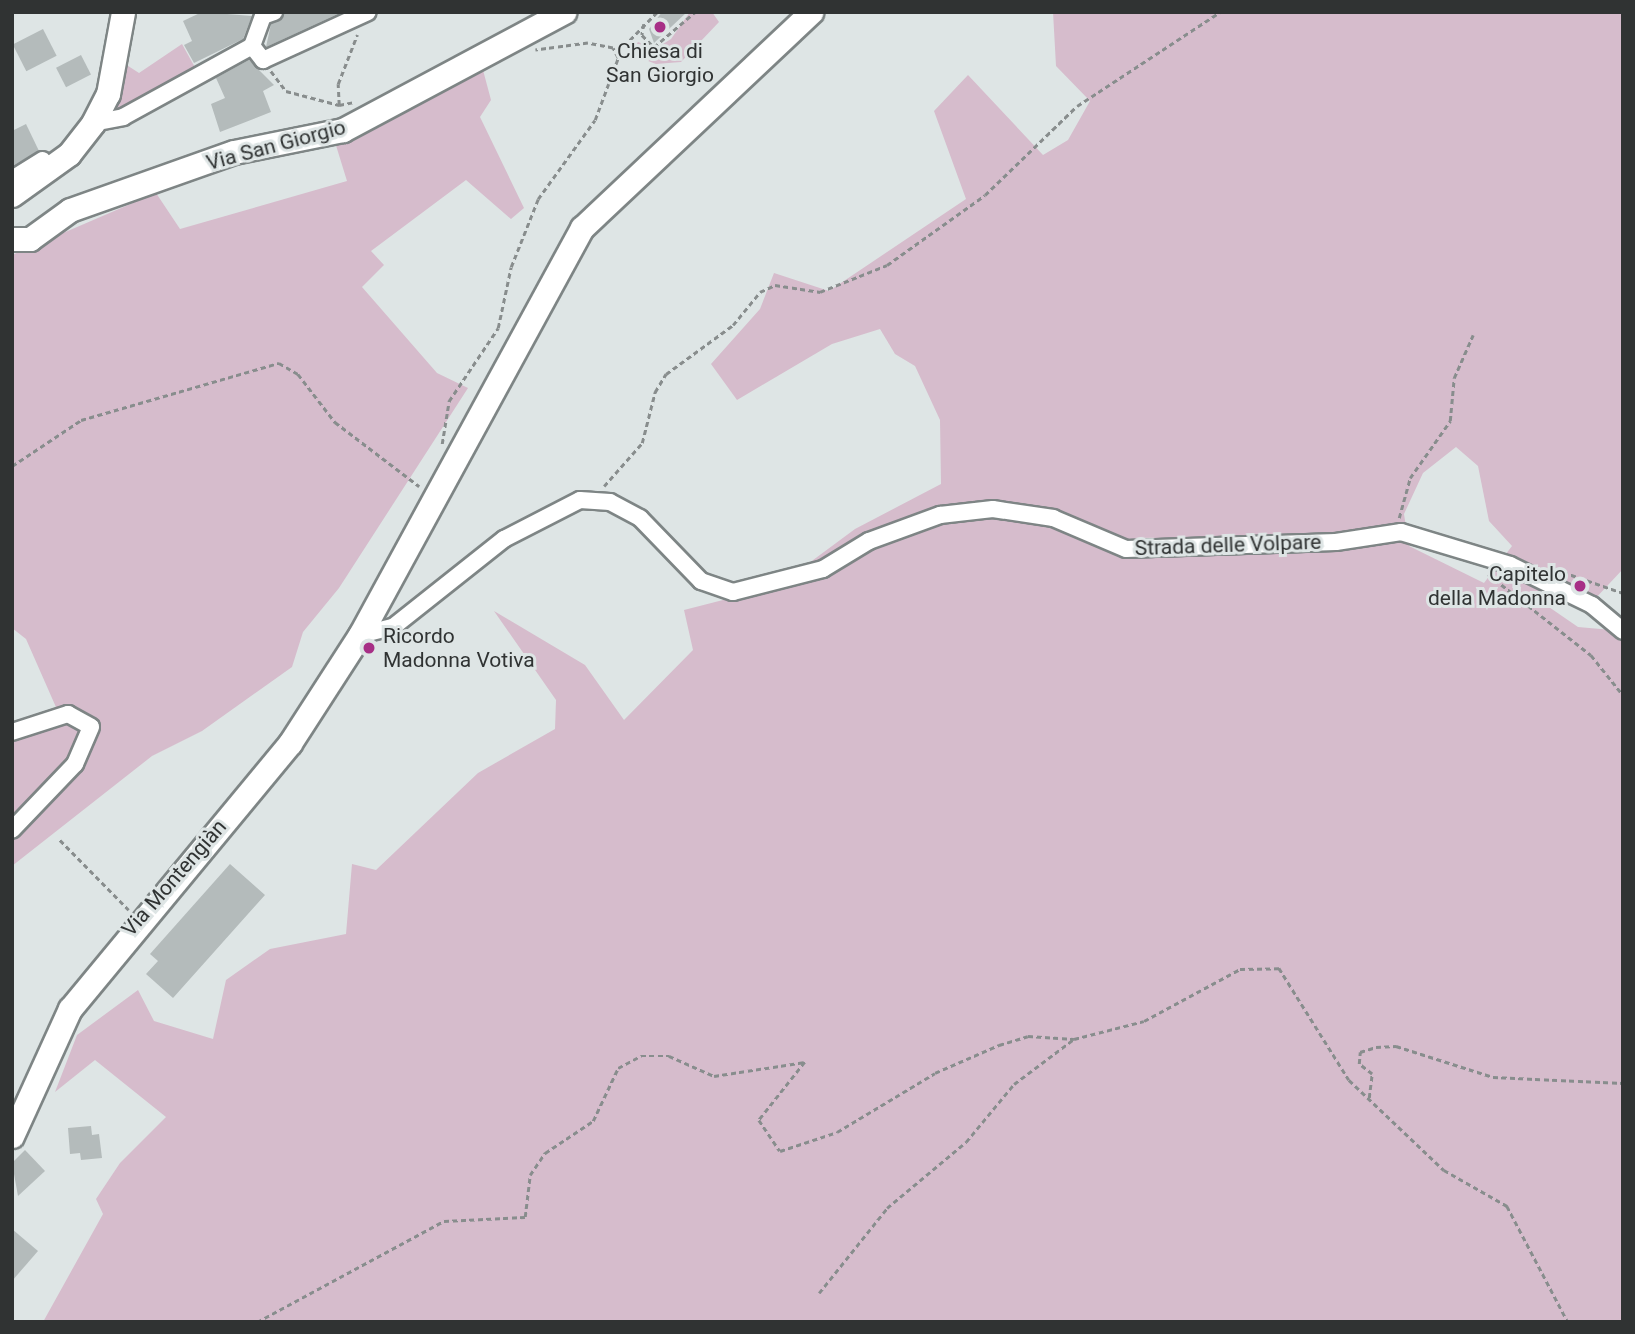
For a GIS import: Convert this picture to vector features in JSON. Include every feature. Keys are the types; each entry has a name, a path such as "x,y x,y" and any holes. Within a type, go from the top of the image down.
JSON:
{"street":[{"path":"12,195 69,154 93,122 108,94 123,12"},
{"name":"Via San Giorgio","path":"12,239 30,239 70,210 234,152 343,130 564,12"},
{"name":"Via Montengiàn","path":"12,1136 69,1009 138,920 290,743 360,635 591,217 811,12"},
{"path":"93,122 123,117 252,46 266,13"},
{"path":"252,46 263,60 366,14"},
{"path":"12,179 61,148 69,154"},
{"path":"360,635 393,627 504,539 580,500"},
{"name":"Strada delle Volpare","path":"580,500 610,502 640,518 701,581 733,592 822,569 869,541 940,515 993,509 1053,518 1126,549 1336,542 1401,532 1467,552 1592,605 1623,631"},
{"path":"12,732 68,714 91,727 75,764 12,830"}],"path":[{"path":"441,451 449,401 498,328 511,267 538,199 595,120 618,52 657,12"},
{"path":"644,24 642,36 654,47 695,12"},
{"path":"580,500 632,460 666,374 733,326 760,292 775,285 820,292 887,265 985,195 1077,106 1220,12"},
{"path":"1572,12 1588,12"},
{"path":"263,60 286,91 339,105 338,84 366,14"},
{"path":"524,51 588,43 618,52"},
{"path":"1401,532 1402,494 1450,421 1454,379 1473,335"},
{"path":"12,466 81,420 279,363 298,374 335,422 410,475 433,501"},
{"path":"1467,552 1591,655 1623,695"},
{"path":"60,840 138,920"},
{"path":"819,1293 887,1208 966,1142 1014,1084 1074,1039 1179,1007 1240,969 1279,968 1294,983 1326,1050 1368,1099 1444,1170 1507,1206 1568,1322"},
{"path":"257,1322 444,1221 525,1217 530,1175 545,1153 593,1121 618,1068 641,1056 669,1056 714,1076 805,1062 759,1120 780,1151 837,1132 935,1073 999,1045 1028,1036 1074,1039"},
{"path":"1368,1099 1372,1074 1359,1063 1360,1052 1396,1045 1493,1077 1623,1083"}],"shaded area":[{"path":"690,12 712,12 719,22 681,62 656,64 627,53 638,42 655,49 671,39"},
{"path":"1053,12 1623,12 1623,569 1594,600 1555,578 1546,605 1578,627 1623,631 1623,1322 43,1322 103,1214 96,1199 120,1163 166,1117 95,1060 55,1092 77,1035 138,990 154,1021 213,1039 226,980 270,949 346,934 352,864 376,870 478,773 555,729 556,700 494,611 585,665 624,720 693,650 684,610 778,586 855,529 941,484 940,420 915,366 895,354 880,329 832,344 737,400 711,364 760,309 774,273 829,291 966,199 934,111 968,75 1043,155 1068,140 1090,101 1056,66","holes":["1456,447 1478,466 1489,521 1512,546 1484,583 1409,546 1404,514 1423,473"]},
{"path":"182,44 197,71 106,120 122,62 139,73"},
{"path":"483,70 491,100 480,117 524,208 511,219 466,180 371,251 384,265 362,287 437,373 468,388 339,588 303,632 292,667 202,731 152,756 12,866 12,722 16,727 59,714 26,639 12,628 12,255 156,193 180,229 347,181 334,139"}],"building":[{"path":"202,12 252,16 243,39 194,63 184,45 192,41 183,21"},
{"path":"284,12 342,12 266,47 271,24"},
{"name":"Chiesa di San Giorgio","path":"662,12 687,12 654,43 649,29"},
{"path":"43,29 57,56 26,71 13,44"},
{"path":"81,55 91,75 66,87 56,68"},
{"path":"249,60 274,85 263,91 271,112 220,132 211,104 225,98 216,78"},
{"path":"26,124 39,151 14,165 12,131"},
{"path":"230,864 265,895 173,998 146,974 158,961 150,954"},
{"path":"91,1126 92,1135 99,1134 102,1158 81,1160 80,1153 70,1154 68,1128"},
{"path":"25,1150 45,1171 18,1196 12,1163"},
{"path":"12,1229 38,1251 12,1281"}],"place":[{"name":"Chiesa di San Giorgio","path":"660,27"},
{"name":"Capitelo della Madonna","path":"1580,586"},
{"name":"Ricordo Madonna Votiva","path":"369,648"}]}
